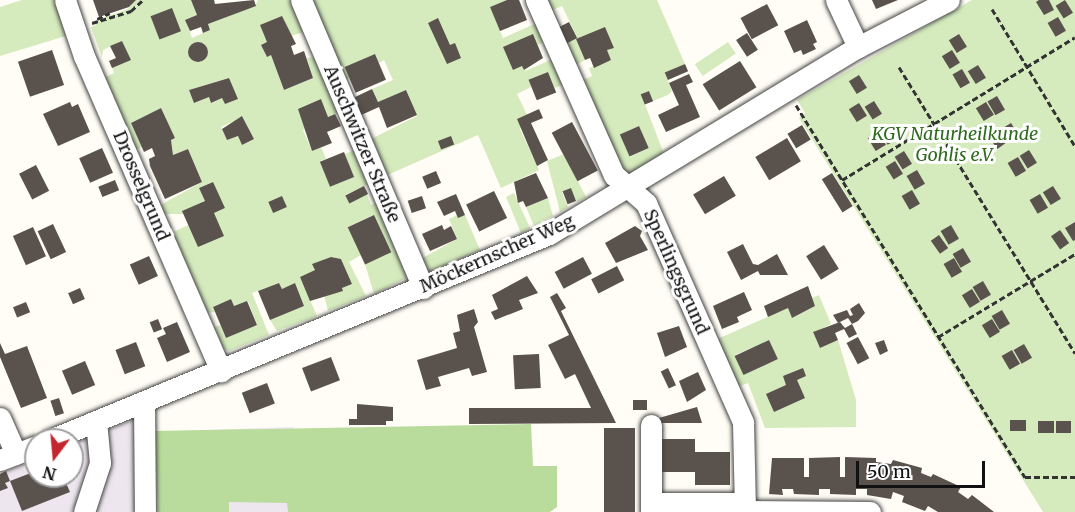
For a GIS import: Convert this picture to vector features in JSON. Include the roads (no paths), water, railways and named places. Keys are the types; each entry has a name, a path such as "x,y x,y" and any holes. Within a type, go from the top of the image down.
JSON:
{"street":[{"name":"Drosselgrund","path":"65,0 84,56 221,371"},
{"name":"Auschwitzer Straße","path":"301,0 423,288"},
{"name":"Sperlingsgrund","path":"536,0 614,175 626,189 646,203 743,422 745,508"},
{"path":"836,0 858,47"},
{"name":"Möckernscher Weg","path":"81,428 549,234 858,47 949,0"},
{"path":"144,402 145,512"},
{"path":"0,418 8,457 24,451"},
{"path":"84,512 100,463 96,422"},
{"path":"651,426 651,507 870,512"}],"park label":[{"name":"KGV Naturheilkunde Gohlis e.V.","path":"955,145"}]}
